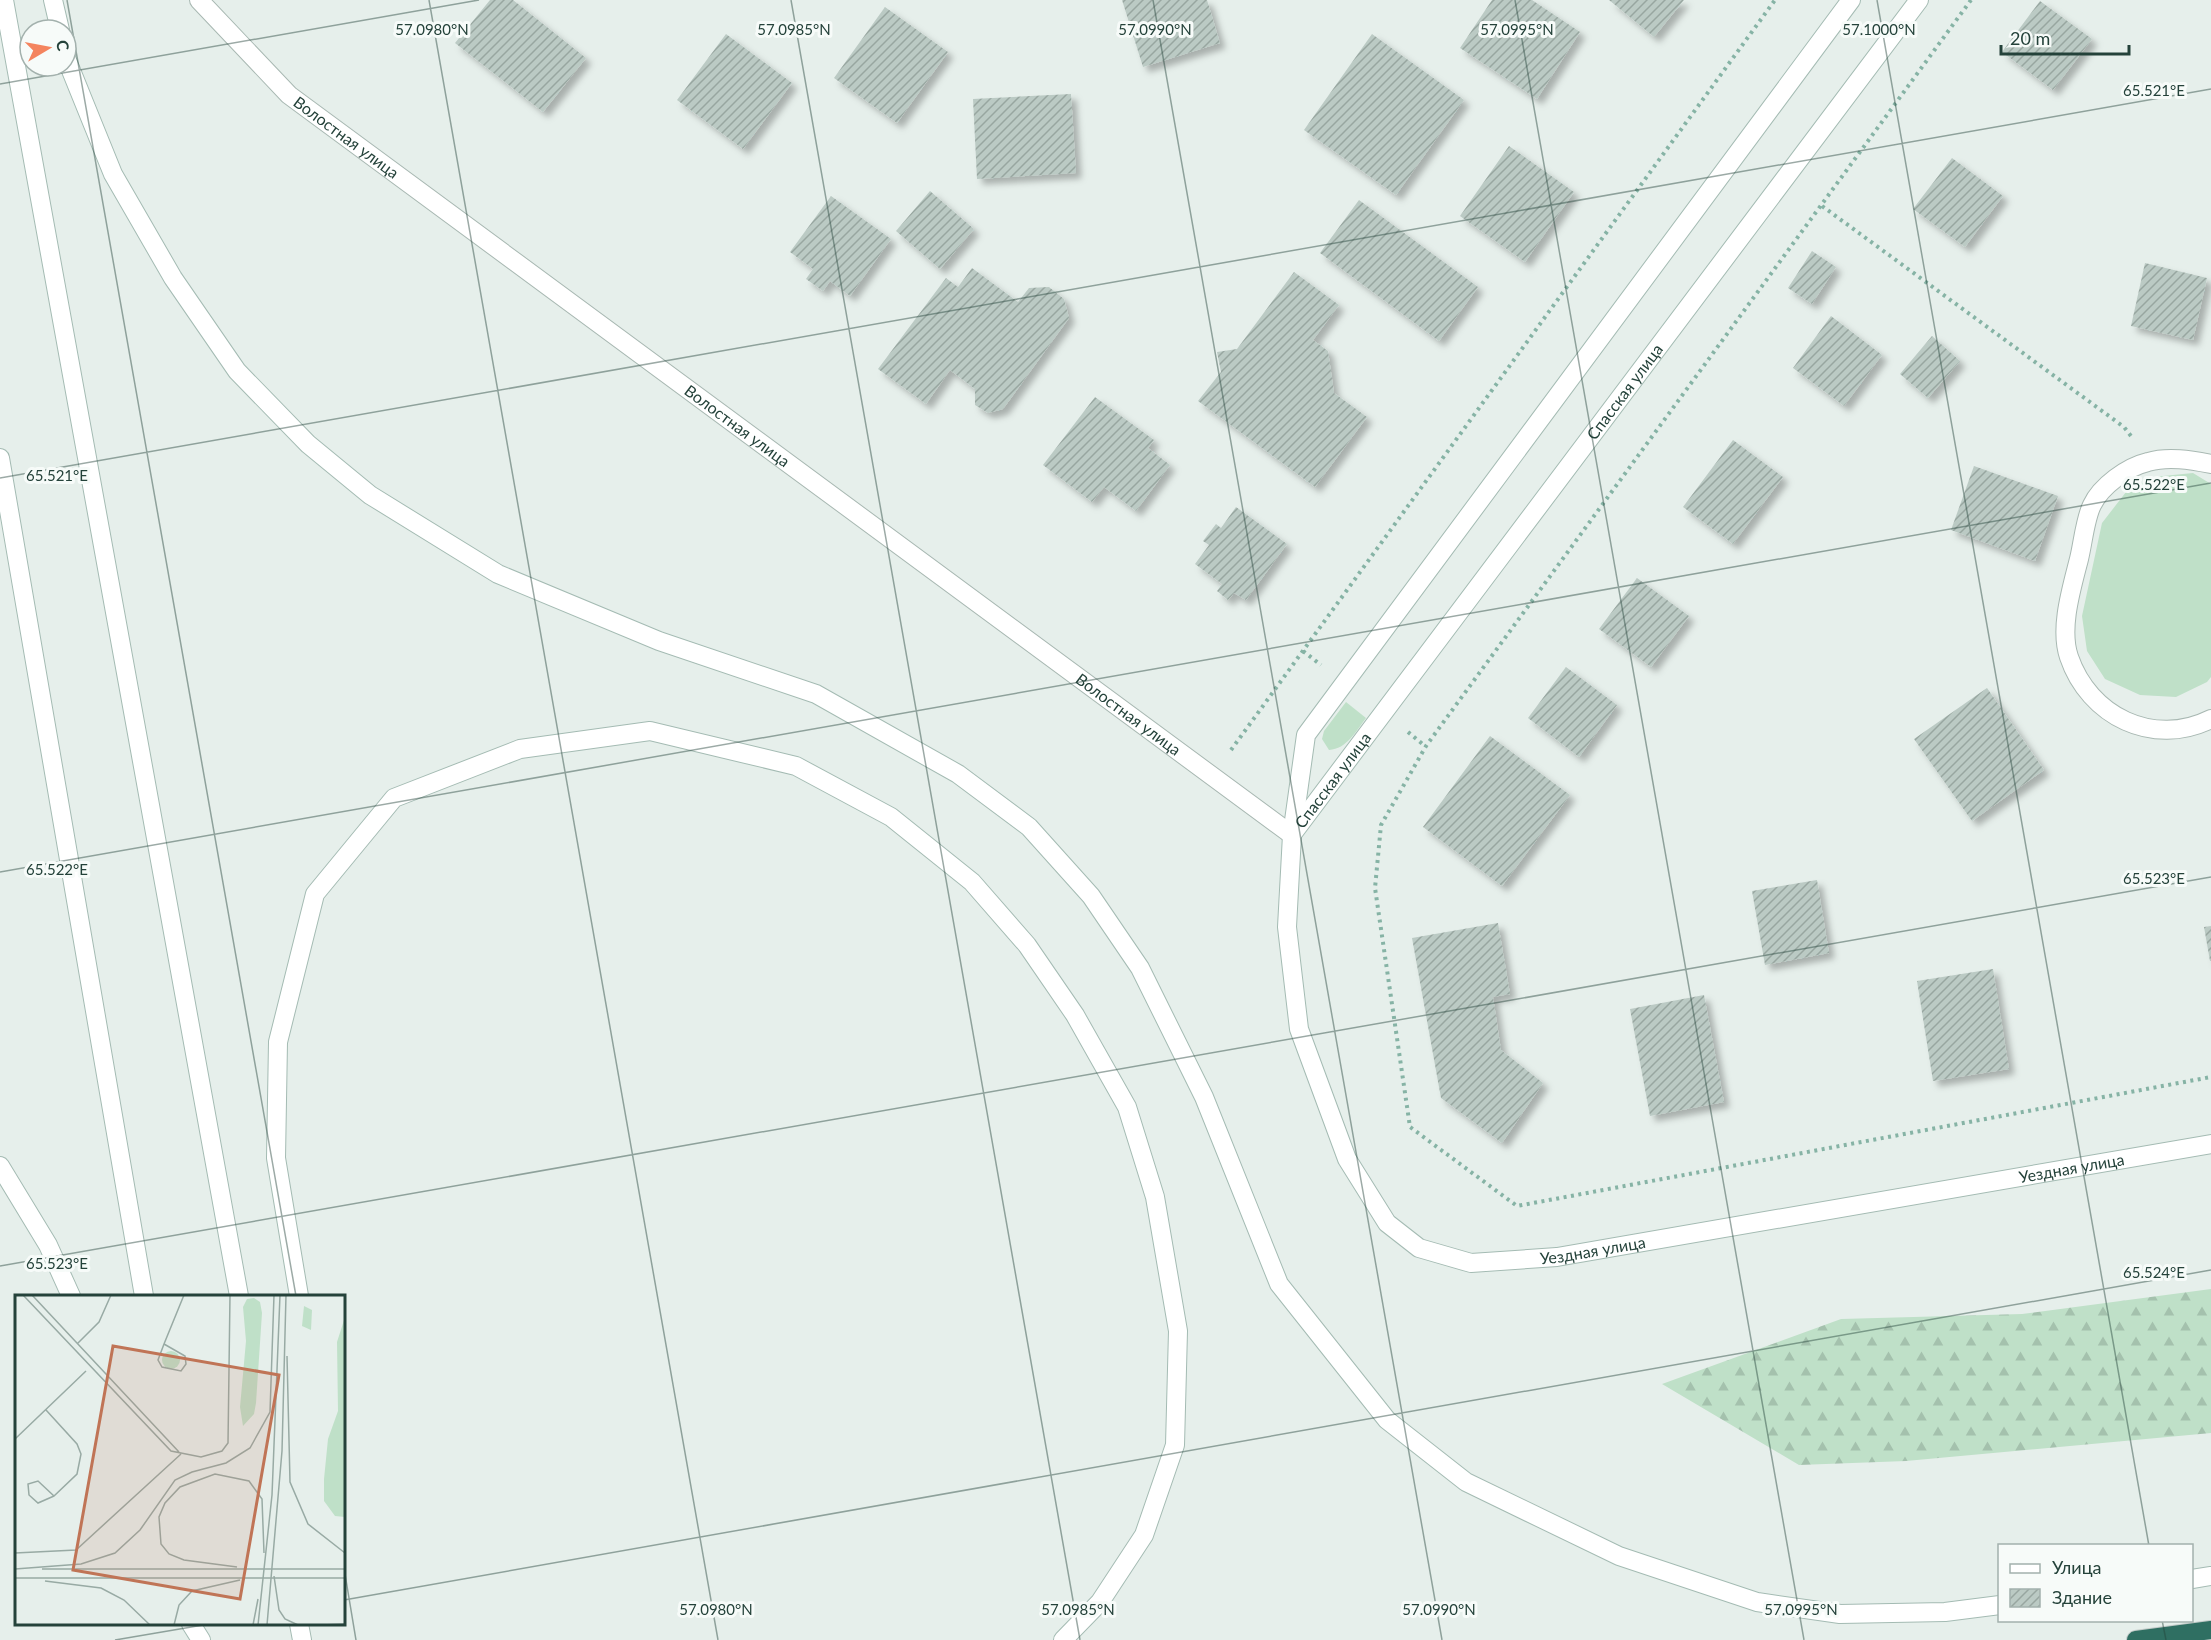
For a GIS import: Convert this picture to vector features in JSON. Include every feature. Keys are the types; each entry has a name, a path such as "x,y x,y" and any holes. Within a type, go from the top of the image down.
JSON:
{"highway":[{"path":"2136,1640 2211,1630"}],"street":[{"path":"4,0 239,1295"},
{"path":"53,0 57,18"},
{"name":"Волостная улица","path":"199,0 289,95 1292,835"},
{"name":"Спасская улица","path":"1292,835 1306,735 1851,0"},
{"name":"Спасская улица","path":"1292,835 1919,0"},
{"path":"74,78 113,174 173,278 237,371 308,444 370,495 498,574 659,641 816,694 958,774 1029,827 1091,896 1140,968 1204,1097 1279,1284 1387,1420 1466,1482 1476,1487 1619,1556 1757,1602 1840,1614 1945,1612 1998,1605"},
{"path":"0,458 144,1295"},
{"path":"2211,464 2188,459 2148,462 2112,480 2092,506 2066,615 2068,656 2086,691 2116,718 2154,730 2194,728 2211,719"},
{"path":"299,1295 276,1158 278,1042 315,894 394,798 520,749 650,731 796,766 891,817 972,882 1027,945 1075,1015 1126,1107 1155,1197 1178,1331 1174,1445 1144,1535 1100,1602 1063,1640"},
{"name":"Уездная улица","path":"1292,835 1287,927 1299,1029 1347,1159 1387,1223 1419,1248 1471,1263 1557,1257 2211,1144"},
{"path":"0,1166 48,1245 71,1295"},
{"path":"2193,1579 2211,1576"},
{"path":"192,1625 202,1640"},
{"path":"201,1625 202,1640"},
{"path":"299,1625 303,1640"},
{"path":"303,1640 304,1625"}],"path":[{"path":"1212,775 1775,0"},
{"path":"1971,0 1426,746 1381,825 1375,888 1410,1127 1517,1206 2211,1077"},
{"path":"1822,206 2124,427 2148,462"}],"green space":[{"path":"2193,473 2211,484 2211,677 2207,682 2176,697 2140,695 2105,679 2087,651 2082,616 2102,523 2126,492 2153,477"},
{"path":"1346,702 1366,718 1346,743 1329,750 1322,739 1324,731"},
{"path":"2211,1289 2211,1433 1906,1461 1799,1465 1662,1384 1841,1319 2022,1314"}],"building":[{"path":"490,0 513,0 586,58 543,112 455,43"},
{"path":"1122,0 1207,0 1220,43 1143,67"},
{"path":"1492,0 1532,0 1580,32 1537,99 1460,48"},
{"path":"1609,0 1684,0 1654,37"},
{"path":"2040,1 2092,39 2053,90 2002,52"},
{"path":"885,7 948,52 897,123 834,78"},
{"path":"726,34 792,83 743,149 677,100"},
{"path":"1372,34 1464,100 1396,195 1304,130"},
{"path":"1071,94 1076,173 977,179 973,99"},
{"path":"1509,146 1574,192 1525,262 1460,216"},
{"path":"1952,158 2003,196 1965,247 1913,209"},
{"path":"930,191 974,229 940,269 896,231"},
{"path":"831,196 891,239 850,296 830,281 823,291 806,279 813,269 790,252"},
{"path":"1359,200 1478,287 1439,341 1320,253"},
{"path":"1812,251 1836,267 1812,304 1788,288"},
{"path":"2145,263 2207,278 2193,340 2131,326"},
{"path":"972,268 1018,302 1029,288 1049,287 1064,299 1069,318 1003,409 988,413 975,405 975,389 950,370 926,404 878,369 946,278 958,287"},
{"path":"1294,272 1339,305 1313,340 1328,351 1334,393 1367,417 1315,487 1198,401 1221,372 1217,352 1237,349"},
{"path":"1831,316 1882,355 1844,406 1793,368"},
{"path":"1932,336 1960,361 1928,398 1900,374"},
{"path":"1095,397 1154,440 1148,448 1170,465 1136,511 1104,487 1092,502 1043,465"},
{"path":"1733,440 1783,477 1733,544 1683,507"},
{"path":"1974,466 2058,496 2035,561 1951,530"},
{"path":"1236,507 1287,544 1246,600 1234,593 1228,600 1217,591 1222,584 1195,564 1209,545 1203,541 1216,524 1221,528"},
{"path":"1637,578 1689,616 1651,667 1599,629"},
{"path":"1566,667 1617,705 1579,757 1528,718"},
{"path":"1987,688 2044,770 1972,821 1914,739"},
{"path":"1490,736 1570,795 1502,886 1423,827"},
{"path":"1817,880 1829,953 1765,965 1752,891"},
{"path":"1498,923 1510,994 1493,997 1501,1050 1543,1083 1502,1143 1441,1098 1412,938"},
{"path":"2211,926 2211,961 2210,961 2204,927"},
{"path":"1993,969 2009,1069 1933,1081 1917,981"},
{"path":"1704,995 1724,1102 1650,1116 1630,1009"}]}
